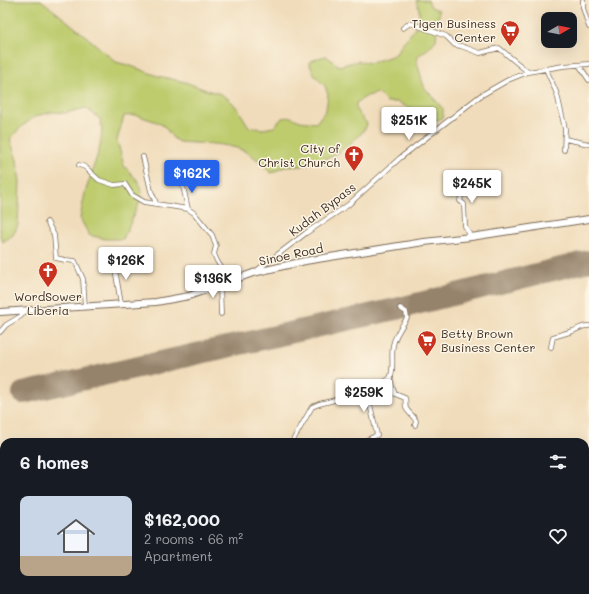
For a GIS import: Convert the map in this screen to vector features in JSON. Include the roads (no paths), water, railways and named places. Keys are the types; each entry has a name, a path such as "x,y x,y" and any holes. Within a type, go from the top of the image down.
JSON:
{"highway":[{"name":"Sinoe Road","path":"0,312 156,302 176,299 253,273 298,262 431,241 471,237 589,219"}],"street":[{"path":"583,0 583,8 589,26"},
{"path":"402,28 410,23 446,36 455,45 480,53 499,48 528,72"},
{"name":"Kudah Bypass","path":"253,273 306,233 348,205 400,158 480,96 508,80 528,72 589,64"},
{"path":"579,65 589,80"},
{"path":"546,69 557,94 565,129 564,150"},
{"path":"565,139 589,144"},
{"path":"143,157 151,191 156,203"},
{"path":"79,165 85,167 99,180 114,185 124,184 132,195 149,204 156,203 188,209 205,225 212,235 216,246 214,254 230,281"},
{"path":"470,178 462,190 460,202 464,204 466,226 471,237"},
{"path":"183,186 188,209"},
{"path":"47,222 54,236 56,258 75,260 83,280 85,307"},
{"path":"113,264 120,304"},
{"path":"220,284 221,314"},
{"path":"400,308 406,312 407,318 398,332 393,346 391,384 395,394 405,398 406,407 416,421 415,425"},
{"path":"0,332 6,325 21,316 25,311"},
{"path":"551,347 553,338 566,332 574,331 583,325 589,326"},
{"path":"294,438 312,407 369,389 391,377"},
{"path":"369,389 369,400 377,435 371,438"}],"place":[{"name":"Tigen Business Center","path":"510,47"},
{"name":"City of Christ Church","path":"354,172"},
{"name":"WordSower Liberia","path":"48,288"},
{"name":"Betty Brown Business Center","path":"427,357"}]}
